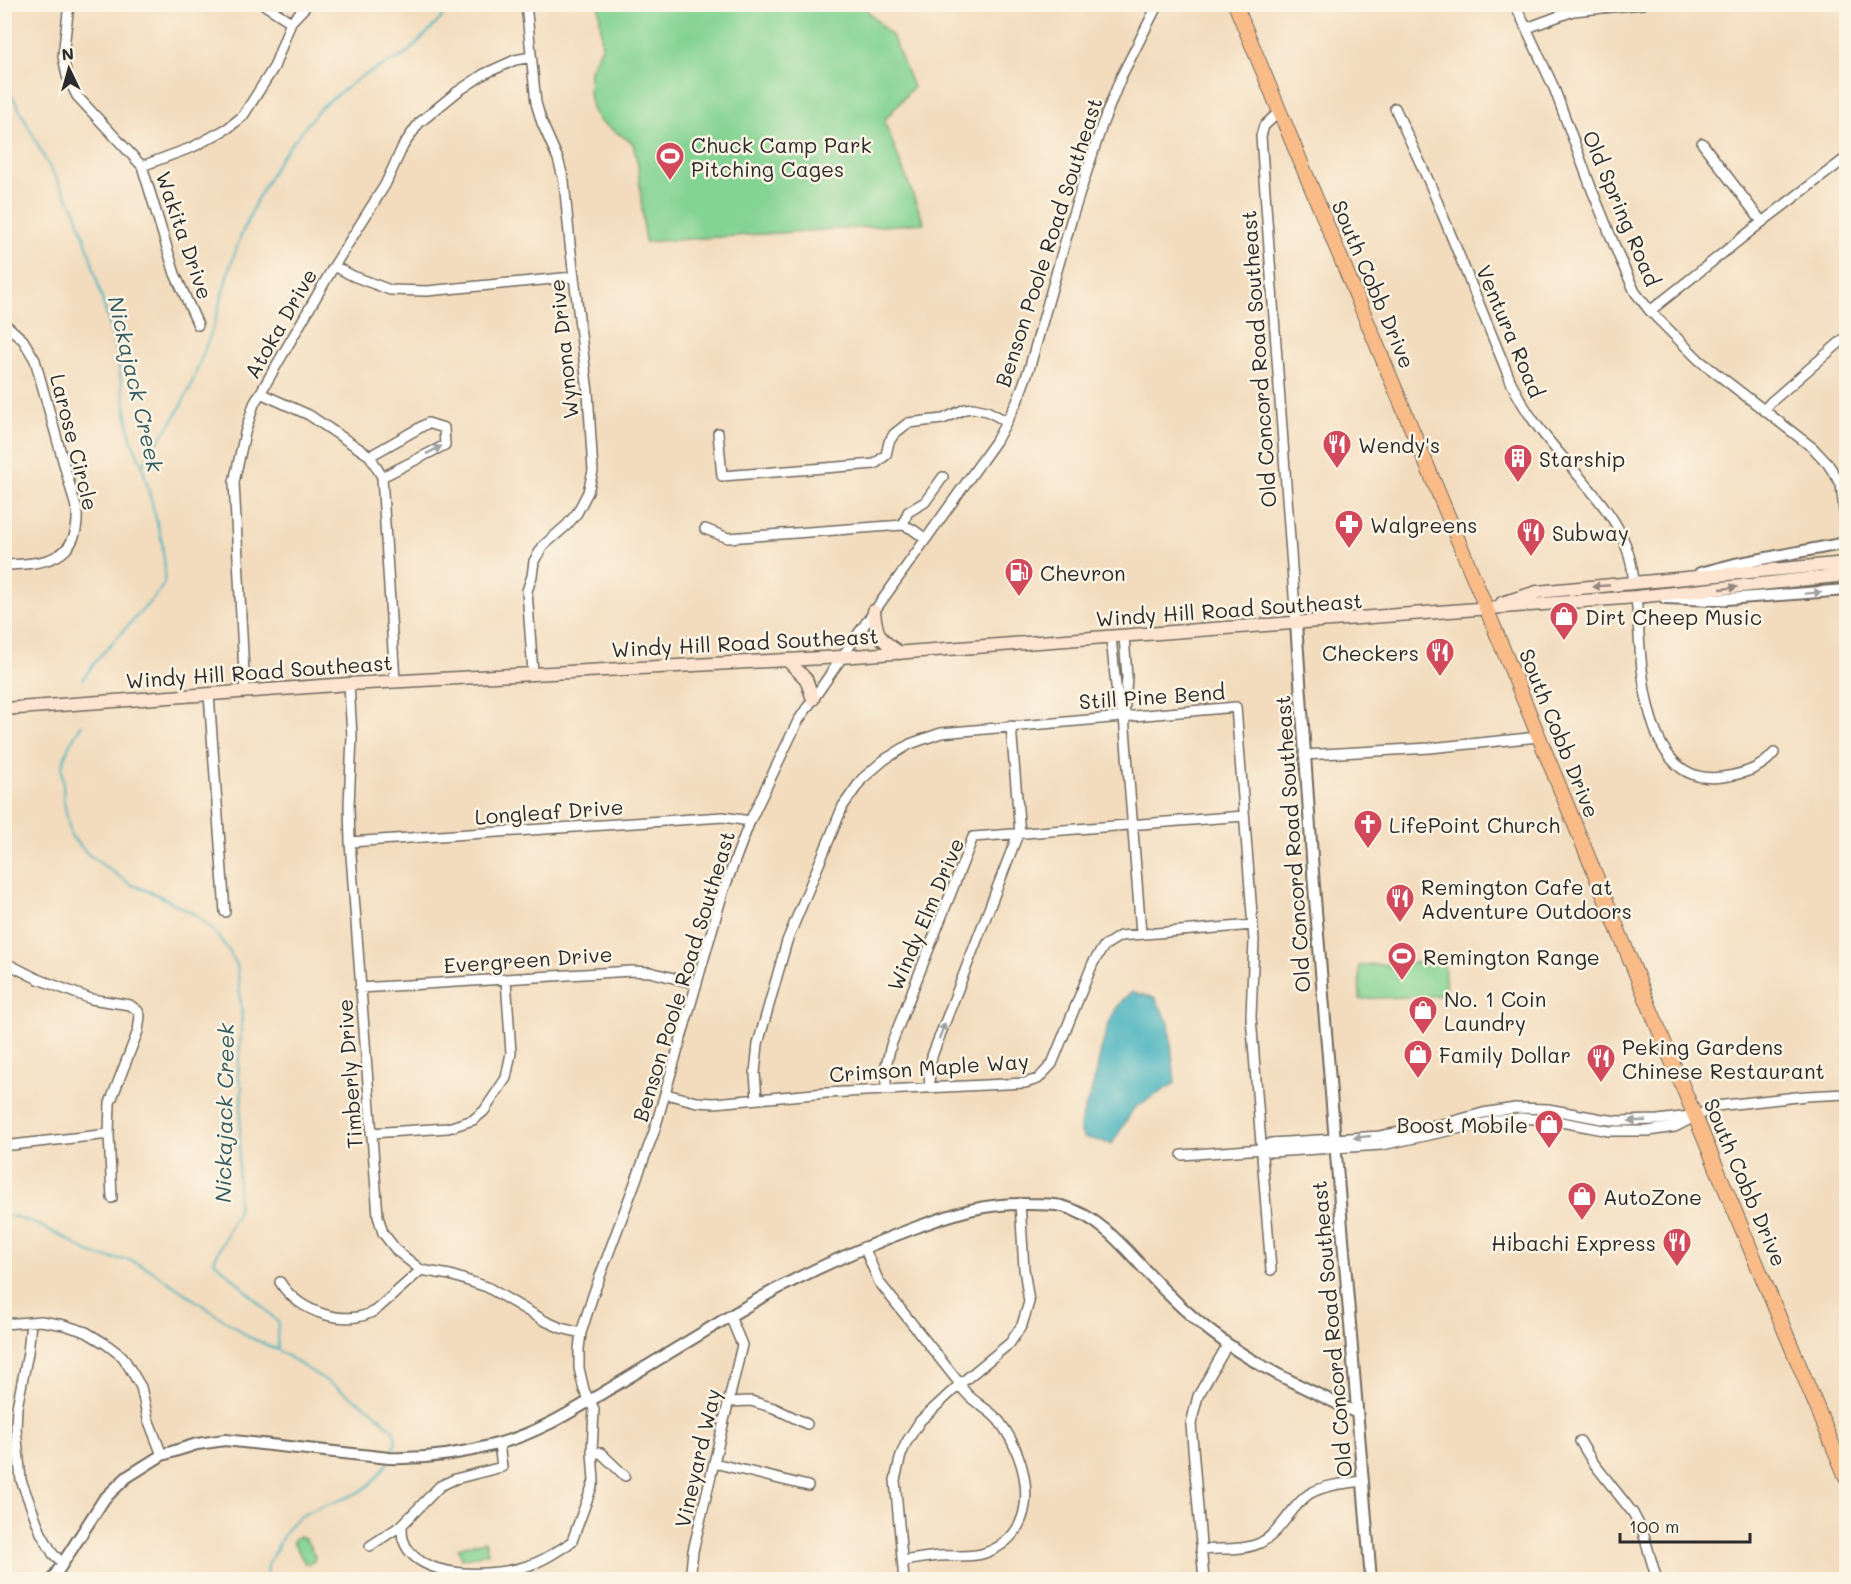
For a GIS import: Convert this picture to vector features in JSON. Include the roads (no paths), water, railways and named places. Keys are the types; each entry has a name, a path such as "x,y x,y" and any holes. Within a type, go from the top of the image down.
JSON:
{"main road":[{"name":"South Cobb Drive","path":"1235,4 1846,1477"},
{"name":"Windy Hill Road Southeast","path":"1486,609 1537,592 1846,563"},
{"name":"Windy Hill Road Southeast","path":"4,709 395,681 900,653 1650,596 1846,575"},
{"path":"874,611 875,627 879,636 900,653"},
{"path":"787,660 806,679 813,699"}],"street":[{"name":"Wakita Drive","path":"69,4 63,56 67,76 77,96 142,166 175,274 198,325"},
{"path":"263,4 291,22"},
{"path":"142,166 193,147 228,128 243,116 274,67 291,22 308,4"},
{"name":"Wynona Drive","path":"526,4 536,103 564,181 573,278 588,392 593,471 588,492 577,513 543,546 534,561 527,591 533,673"},
{"name":"Benson Poole Road Southeast","path":"402,1526 402,1538 411,1555 454,1573 480,1574 509,1571 532,1565 572,1541 594,1481 592,1452 594,1409 584,1390 579,1368 581,1334 593,1295 654,1132 723,892 750,821 798,721 841,657 996,441 1017,402 1029,371 1073,214 1102,125 1121,77 1158,4"},
{"name":"Old Spring Road","path":"1515,4 1554,88 1635,292 1650,311 1699,360 1813,448 1828,464 1844,483 1846,528"},
{"path":"1527,28 1573,11 1643,4"},
{"name":"Atoka Drive","path":"245,692 234,482 254,404 334,266 385,185 402,146 419,123 457,92 484,74 515,60 531,57"},
{"name":"Ventura Road","path":"1395,108 1430,184 1523,407 1614,519 1630,554 1634,583"},
{"name":"Old Concord Road Southeast","path":"1279,112 1264,126 1261,136 1304,755 1371,1580"},
{"path":"1702,143 1762,222"},
{"path":"1650,311 1846,158"},
{"path":"334,266 390,290 427,291 573,278"},
{"name":"Larose Circle","path":"4,323 23,340 35,360 77,511 78,528 73,543 57,557 35,564 4,565"},
{"path":"1764,410 1846,337"},
{"path":"260,393 309,415 370,456 382,477 395,681"},
{"path":"718,433 722,476 874,464 886,455 891,439 904,425 943,419 969,408 987,411 1006,421"},
{"path":"370,456 428,423 444,428 445,444 382,477"},
{"path":"903,525 908,512 925,502 943,477"},
{"path":"705,529 728,538 903,525 926,539"},
{"name":"Windy Hill Road Southeast","path":"1688,577 1735,564 1846,543"},
{"name":"Windy Hill Road Southeast","path":"1650,596 1713,600 1846,590"},
{"path":"1636,597 1644,687 1656,733 1670,757 1687,771 1718,778 1734,776 1758,768 1774,753"},
{"path":"1118,637 1117,695 1124,716 1141,933"},
{"name":"Timberly Drive","path":"350,684 352,737 350,842 380,1226 389,1242 421,1270"},
{"path":"209,695 225,912"},
{"name":"Still Pine Bend","path":"757,1099 755,1073 758,1044 787,941 847,799 873,769 896,751 941,733 1236,707 1253,925 1251,1017 1271,1270"},
{"path":"930,1087 932,1056 1019,834 1011,726"},
{"path":"1304,755 1430,748 1539,737"},
{"name":"Windy Elm Drive","path":"886,1089 886,1066 891,1045 973,837 1244,816"},
{"name":"Longleaf Drive","path":"350,842 710,817 750,821"},
{"name":"Crimson Maple Way","path":"666,1094 706,1103 826,1093 1033,1081 1043,1075 1055,1059 1093,963 1100,951 1114,938 1141,933 1253,925"},
{"path":"4,962 38,979 91,999 130,1005 138,1011 140,1016 138,1031 110,1098 112,1198"},
{"name":"Evergreen Drive","path":"360,988 631,971 651,972 697,984"},
{"path":"371,1133 448,1128 473,1120 484,1111 506,1078 511,1053 506,979"},
{"path":"1182,1155 1262,1149 1271,1152 1296,1146 1336,1144 1515,1108 1548,1109 1602,1119 1628,1121 1695,1115 1716,1106 1799,1096 1846,1094"},
{"path":"4,1144 109,1134"},
{"path":"52,1580 94,1514 115,1488 147,1463 162,1455 197,1444 225,1440 409,1458 440,1456 499,1444 542,1427 808,1272 864,1247 965,1210 995,1205 1020,1203 1061,1206 1098,1224 1127,1250 1178,1304 1228,1344 1287,1378 1357,1413"},
{"path":"904,1580 895,1480 901,1455 920,1421 1010,1343 1022,1325 1029,1302 1024,1269 1020,1203"},
{"path":"864,1247 879,1282 960,1384 964,1394 990,1411 999,1421 1015,1449 1025,1480 1026,1499 1022,1518 1014,1533 1005,1542 982,1554 903,1560"},
{"path":"280,1282 285,1291 303,1305 337,1317 356,1318 376,1310 421,1270 450,1275 487,1287 545,1321 581,1334"},
{"name":"Vineyard Way","path":"690,1578 693,1551 742,1345 730,1316"},
{"path":"4,1324 41,1321 64,1324 86,1332 123,1357 141,1387 148,1419 162,1455"},
{"path":"31,1322 28,1353 17,1407 16,1429 21,1480 41,1533 53,1554 63,1563"},
{"path":"1204,1580 1191,1424 1198,1396 1228,1344"},
{"path":"729,1402 751,1401 774,1408 807,1424"},
{"path":"1580,1441 1592,1461 1633,1513 1643,1532 1657,1580"},
{"path":"370,1546 402,1526 440,1486 455,1479 502,1467 499,1444"},
{"path":"592,1452 601,1453 625,1476"},
{"path":"714,1463 808,1486"},
{"path":"1201,1550 1248,1548 1260,1544 1285,1523 1309,1495 1329,1487 1363,1481"},
{"path":"690,1578 707,1580"}],"water":[{"path":"1132,992 1155,998 1169,1023 1175,1083 1134,1108 1112,1144 1083,1137 1080,1125 1109,1023 1123,1000"}],"waterway":[{"path":"142,465 175,417 190,388 214,325 240,238 257,199 281,157 321,107 362,76 405,55 439,21 451,4"},
{"name":"Nickajack Creek","path":"4,85 17,104 46,161 75,210 89,251 116,350 131,439 142,465 162,542 165,569 164,583 159,592 99,657 83,679"},
{"name":"Nickajack Creek","path":"82,724 69,745 62,766 64,802 71,836 89,855 130,884 158,895 194,914 213,930 237,965 242,1016 238,1076 242,1087 238,1210 214,1261 278,1322 278,1350"},
{"path":"4,1216 13,1216 38,1225 102,1257 129,1260 148,1268 249,1337 278,1350 372,1410 393,1430 396,1440 392,1454"},
{"name":"Nickajack Creek","path":"267,1580 270,1562 287,1529 294,1521 313,1510 345,1499 364,1489 375,1480 389,1461"}],"place":[{"name":"Chuck Camp Park Pitching Cages","path":"670,182"},
{"name":"Wendy's","path":"1337,470"},
{"name":"Starship","path":"1518,484"},
{"name":"Walgreens","path":"1349,550"},
{"name":"Subway","path":"1531,558"},
{"name":"Chevron","path":"1019,598"},
{"name":"Dirt Cheep Music","path":"1564,642"},
{"name":"Checkers","path":"1440,678"},
{"name":"LifePoint Church","path":"1368,850"},
{"name":"Remington Cafe at Adventure Outdoors","path":"1400,924"},
{"name":"Remington Range","path":"1402,982"},
{"name":"No. 1 Coin Laundry","path":"1423,1036"},
{"name":"Family Dollar","path":"1418,1080"},
{"name":"Peking Gardens Chinese Restaurant","path":"1601,1084"},
{"name":"Boost Mobile","path":"1549,1150"},
{"name":"AutoZone","path":"1582,1222"},
{"name":"Hibachi Express","path":"1677,1268"}]}
